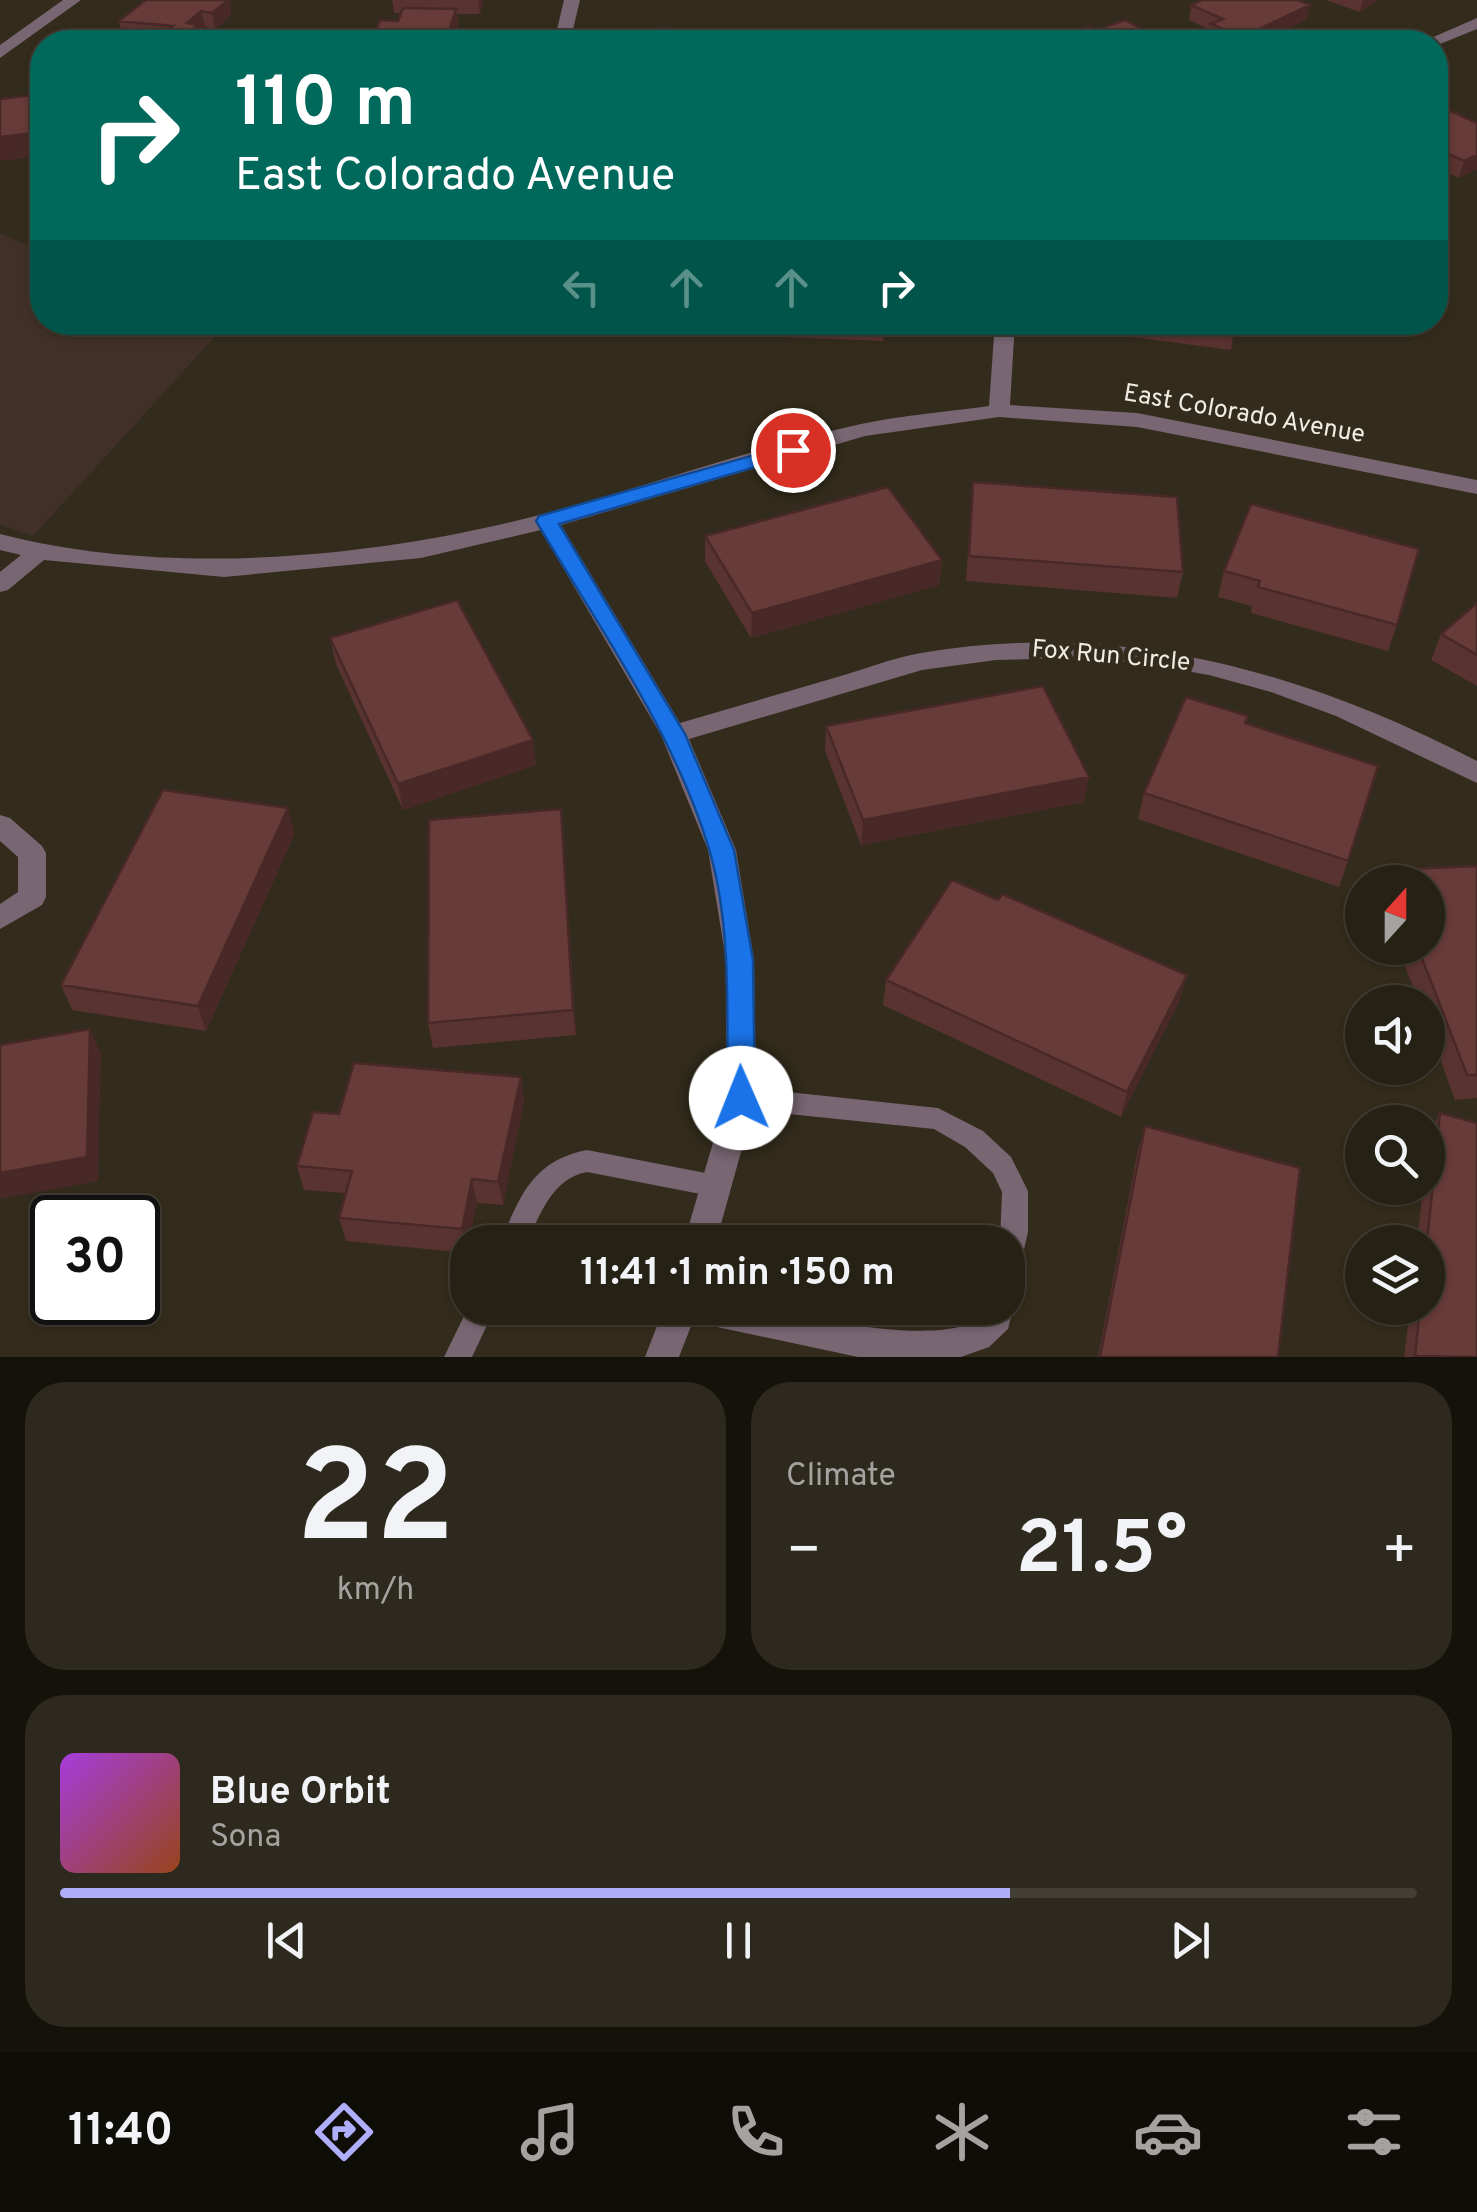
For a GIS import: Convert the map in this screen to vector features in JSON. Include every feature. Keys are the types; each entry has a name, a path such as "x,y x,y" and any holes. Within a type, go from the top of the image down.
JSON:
{"street":[{"path":"32,30 74,0"},
{"path":"565,30 572,0"},
{"path":"1448,35 1477,23"},
{"path":"0,53 30,32"},
{"path":"999,410 1004,335"},
{"name":"East Colorado Avenue","path":"0,542 40,552 224,569 421,550 547,521 864,430 999,410 1137,420 1477,487"},
{"path":"547,521 674,734 722,850 740,960 741,1098 705,1225"},
{"path":"0,584 40,552"},
{"name":"Fox Run Circle","path":"674,734 920,662 1017,649 1110,652 1212,666 1307,692 1404,731 1477,773"},
{"path":"0,825 32,852 32,897 0,918"},
{"path":"662,1357 674,1325"}],"lane":[{"path":"741,1098 938,1119 974,1138 1002,1166 1015,1191 1015,1225"},
{"path":"523,1225 546,1179 572,1162 587,1161 716,1186"},
{"path":"458,1357 474,1325"},
{"path":"771,1325 900,1352 943,1350 979,1338 993,1325"}],"shaded area":[{"path":"0,233 30,247 30,335 216,335 33,536 0,525"}],"building":[{"path":"146,0 228,0 212,13 201,11 187,23 198,25 192,30 167,30 173,26 119,21"},
{"path":"1202,0 1298,0 1310,5 1257,30 1225,30 1211,24 1223,19 1191,5"},
{"path":"403,8 456,9 450,30 376,30 380,20 398,21"},
{"path":"1125,20 1144,30 1097,30"},
{"path":"30,95 30,133 0,137 0,99"},
{"path":"1448,110 1477,123 1477,155 1464,161 1448,157"},
{"path":"973,482 1177,497 1183,572 969,556"},
{"path":"888,487 942,560 752,613 705,536"},
{"path":"1251,504 1419,549 1397,625 1258,587 1260,581 1224,571"},
{"path":"457,600 533,740 398,784 330,638"},
{"path":"1477,603 1477,655 1441,634"},
{"path":"1043,686 1089,777 863,820 826,726"},
{"path":"1186,697 1248,716 1245,723 1378,766 1348,861 1144,793"},
{"path":"163,790 288,808 198,1006 61,985"},
{"path":"561,809 573,1010 428,1023 429,820"},
{"path":"1477,866 1477,1075 1467,1075 1445,1018 1445,985 1432,985 1425,965 1445,965 1445,867"},
{"path":"952,880 998,900 1002,894 1187,975 1127,1092 886,980"},
{"path":"90,1029 87,1157 0,1173 0,1045"},
{"path":"354,1063 521,1077 498,1182 472,1179 463,1225 450,1228 339,1218 352,1171 297,1166 313,1112 339,1114"},
{"path":"1445,1114 1477,1123 1477,1357 1415,1356 1418,1325 1445,1325 1445,1225 1429,1225 1431,1205 1445,1205"},
{"path":"1145,1126 1300,1168 1278,1357 1100,1357"}],"route":[{"path":"741,1098 740,960 722,850 674,734 547,521 793,450"}]}
